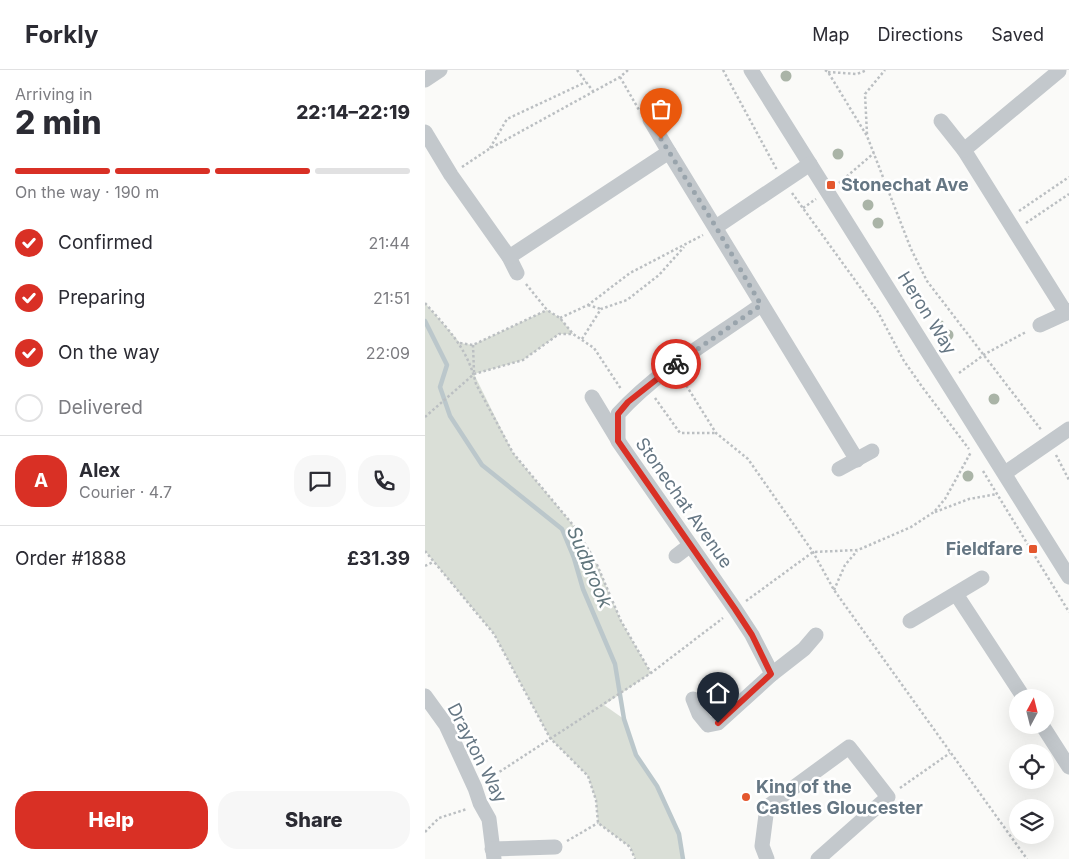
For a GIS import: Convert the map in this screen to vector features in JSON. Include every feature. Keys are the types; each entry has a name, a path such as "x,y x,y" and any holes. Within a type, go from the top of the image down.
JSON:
{"street":[{"path":"425,80 440,70"},
{"name":"Heron Way","path":"751,70 1069,577"},
{"path":"964,150 1059,72 1058,70"},
{"path":"650,120 857,460"},
{"path":"941,121 964,150 1068,312 1040,325"},
{"path":"425,132 451,175 509,258 517,273"},
{"path":"509,258 669,152"},
{"path":"716,227 810,164"},
{"name":"Stonechat Avenue","path":"761,305 674,365 628,402 618,414 618,441 689,546 725,585 735,609 752,635 771,674"},
{"path":"592,396 618,441"},
{"path":"1005,473 1069,428"},
{"path":"839,470 872,451"},
{"path":"676,556 689,546"},
{"path":"910,621 982,578"},
{"path":"957,594 1018,689"},
{"path":"693,699 694,718 707,725 718,723 802,643 816,635"},
{"name":"Drayton Way","path":"425,696 446,725 489,819 493,854"},
{"path":"1048,734 1069,767"},
{"path":"767,859 762,846 767,807 849,747 888,797 818,859"},
{"path":"493,854 555,848"}],"path":[{"path":"577,70 593,91"},
{"path":"451,175 489,149 620,77 627,70"},
{"path":"723,70 784,182 878,312 904,361 976,460"},
{"path":"825,70 857,74 867,70"},
{"path":"867,136 865,94 885,70"},
{"path":"829,72 867,136 911,248 927,280 985,354 1049,441 1069,480"},
{"path":"620,77 644,118 650,120"},
{"path":"489,149 507,119 587,82"},
{"path":"1011,225 1069,177"},
{"path":"1011,225 1069,194"},
{"path":"560,318 588,304 631,274 685,246 716,227"},
{"path":"582,339 601,309 627,300 659,275 685,246"},
{"path":"517,273 547,310 560,318 573,334 594,348 616,380 628,402"},
{"path":"425,303 460,343 474,374"},
{"path":"588,304 601,309"},
{"path":"460,343 473,345 547,310"},
{"path":"947,382 985,354 1040,325"},
{"path":"425,417 474,374 523,360 559,334 573,334"},
{"path":"473,345 476,384 513,453 573,525 595,560 621,621 651,673 475,788"},
{"path":"674,365 716,433 748,459 813,552 834,590 1027,859"},
{"path":"647,386 680,433 716,433"},
{"path":"934,512 945,499 971,452"},
{"path":"981,469 1069,612"},
{"path":"813,552 858,550 911,527 934,512 969,500 997,494"},
{"path":"425,550 494,634 551,738 588,776 596,800 599,823 630,847 635,859"},
{"path":"834,590 845,565 858,550"},
{"path":"425,566 433,562"},
{"path":"888,797 950,753"},
{"path":"425,832 439,818 459,812 480,802"},
{"path":"555,848 599,823"}],"shaded area":[{"path":"425,303 460,343 473,345 547,310 560,318 573,334 559,334 523,360 474,374 513,453 573,525 595,560 621,621 651,673 604,705 624,719 636,755 657,786 679,834 683,859 635,859 630,847 598,823 596,800 588,776 550,738 494,634 425,551"}],"waterway":[{"name":"Sudbrook","path":"425,321 447,365 440,387 450,416 482,465 562,529 574,558 583,589 615,664 624,719 636,755 657,786 679,834 683,859"}],"way so far":[{"path":"661,139 716,227 761,305 676,364"}],"place":[{"name":"Stonechat Ave","path":"831,185"},
{"name":"Fieldfare","path":"1033,549"},
{"name":"King of the Castles Gloucester","path":"746,797"}],"route":[{"path":"676,364 628,402 618,414 618,441 689,546 735,609 752,635 771,674 718,723"}]}
